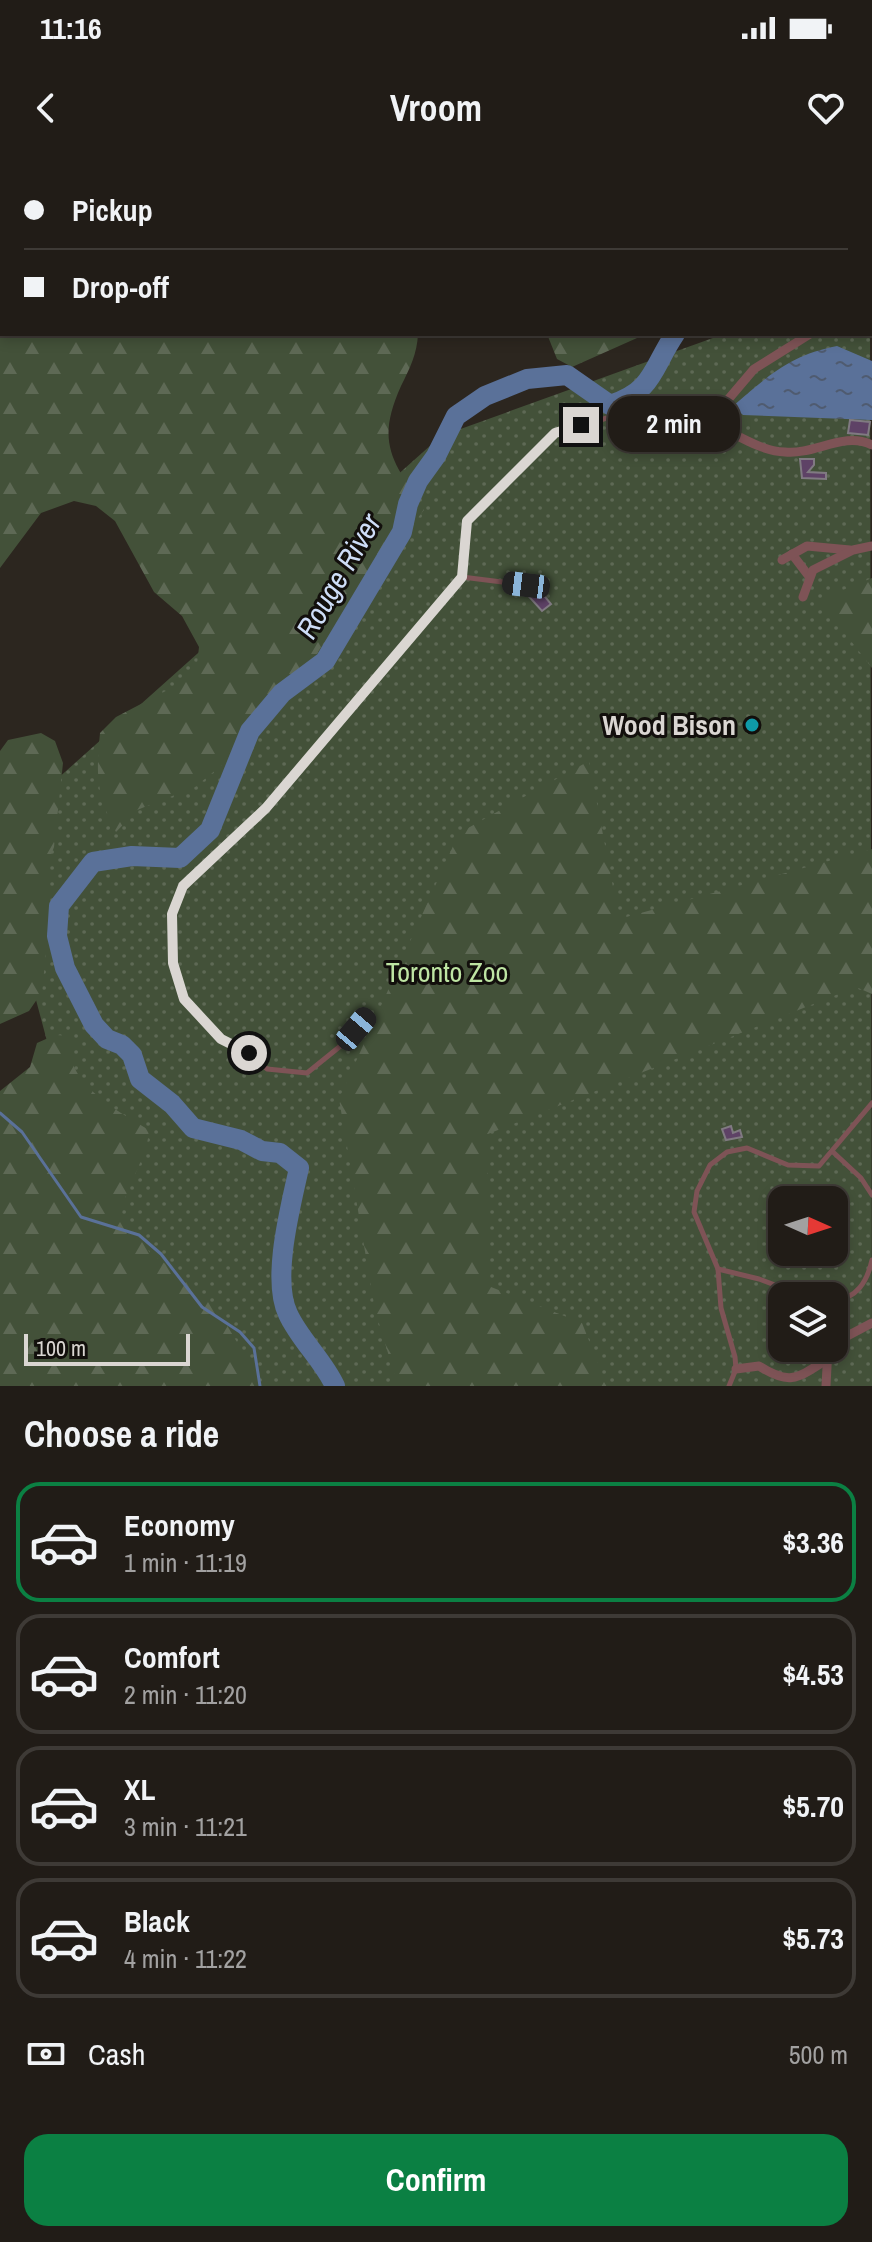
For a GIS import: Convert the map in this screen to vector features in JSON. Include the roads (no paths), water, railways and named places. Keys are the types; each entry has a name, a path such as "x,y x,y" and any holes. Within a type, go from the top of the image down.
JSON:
{"street":[{"path":"807,336 754,369 709,422 757,446 785,453 812,451 834,442 861,439 872,445"},
{"path":"782,560 807,546 853,550 872,546"},
{"path":"803,597 808,575 853,550"},
{"path":"792,554 808,575"},
{"path":"848,1336 872,1323"},
{"path":"736,1369 759,1366 774,1379 795,1381 804,1379 824,1362"},
{"path":"826,1362 826,1386"}],"lane":[{"path":"368,1014 343,1044 307,1073 267,1069 249,1053 221,1039 184,999 173,963 172,914 183,886 266,808 462,577 467,521 555,433 607,418 709,422"},
{"path":"462,577 526,585"},
{"path":"729,1386 736,1369 721,1308 718,1269 694,1212 697,1191 710,1165 727,1152 747,1148 803,1168 819,1166 872,1103"},
{"path":"833,1152 861,1178 872,1195"},
{"path":"848,1299 858,1292 872,1260"},
{"path":"718,1269 768,1282"}],"water":[{"path":"837,346 872,361 872,420 743,415 733,406 793,361"}],"waterway":[{"name":"Rouge River","path":"335,1386 293,1323 283,1299 284,1242 299,1168 280,1153 262,1151 241,1140 193,1128 172,1104 140,1079 132,1055 122,1045 107,1039 94,1025 65,968 57,936 59,906 93,862 132,856 180,858 210,830 250,731 282,693 325,661 402,532 408,504 418,481 436,456 456,416 485,396 527,379 567,375 610,405 644,385 674,336"},
{"path":"0,1113 22,1132 81,1217 139,1235 161,1254 202,1307 240,1332 254,1348 260,1386"}],"place":[{"name":"Wood Bison","path":"752,725"}],"park label":[{"name":"Toronto Zoo","path":"447,972"}]}
